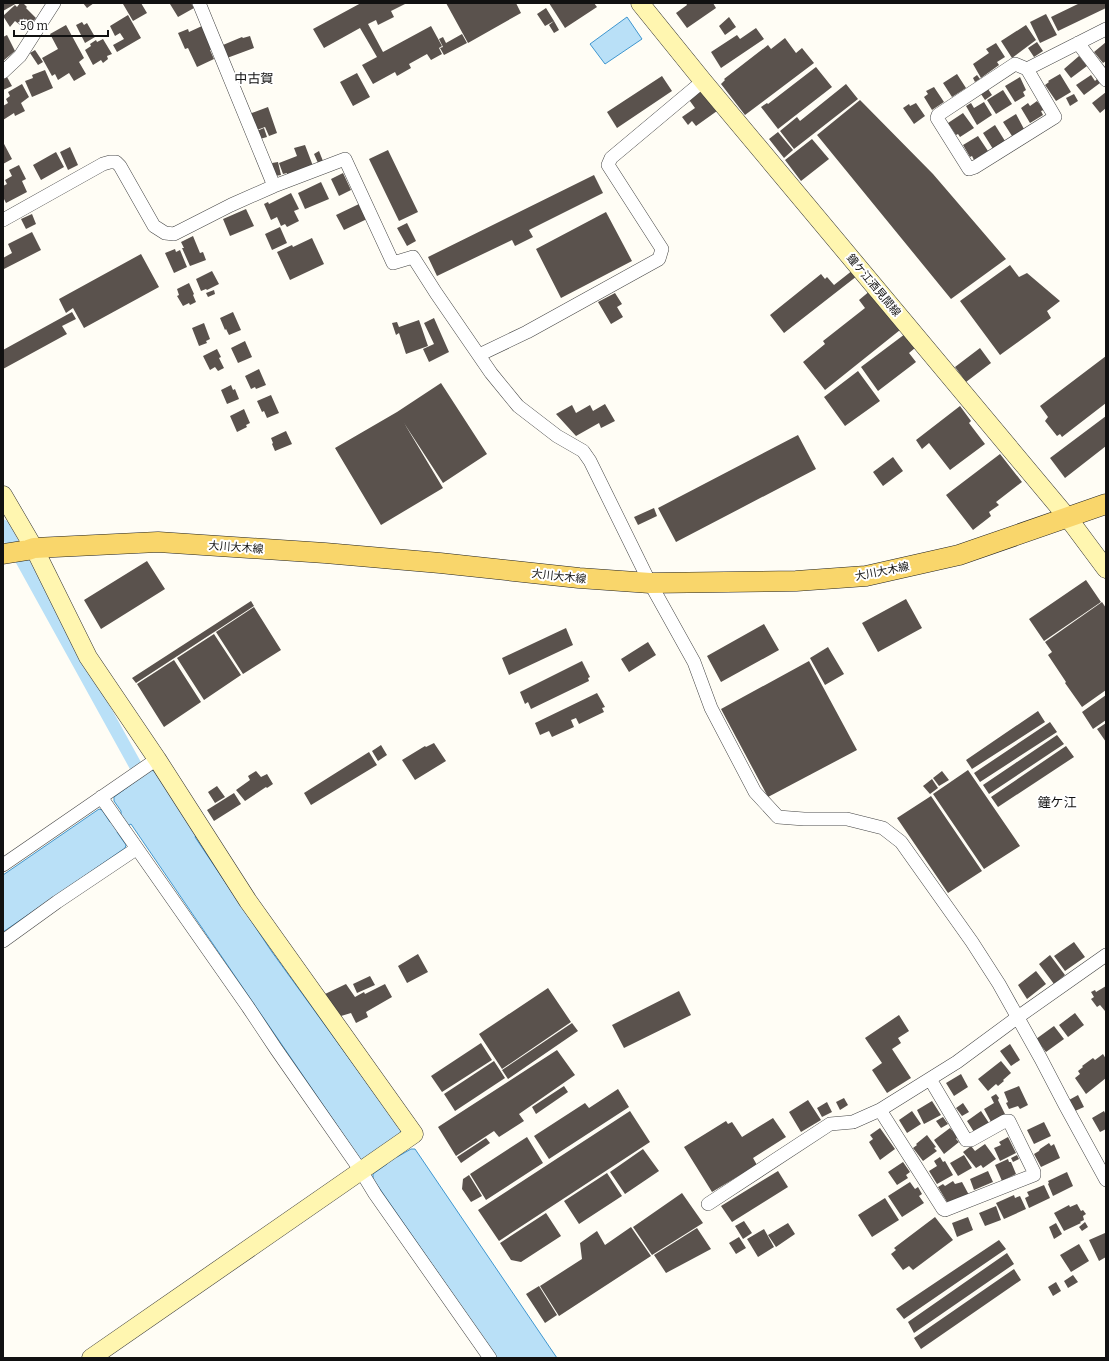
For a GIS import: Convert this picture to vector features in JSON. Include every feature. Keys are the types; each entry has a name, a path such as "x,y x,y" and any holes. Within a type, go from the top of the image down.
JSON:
{"main road":[{"name":"大川大木線","path":"3,554 31,549 158,542 325,553 440,563 579,578 650,583 796,581 866,576 959,555 1106,504"}],"street":[{"path":"3,72 20,56 54,3"},
{"path":"199,3 274,186"},
{"name":"鐘ケ江酒見間線","path":"640,3 703,81 1068,518 1106,569"},
{"path":"1027,69 1055,118 975,167 969,169 937,118 938,115 1015,64 1027,69 1106,28"},
{"path":"1078,43 1106,80"},
{"path":"479,356 527,332 659,259 662,249 608,165 611,158 703,81"},
{"path":"3,220 110,162 116,162 120,166 154,226 165,233 174,234 231,205 345,158 393,263 413,257 436,294 479,356 518,406 557,436 583,451 590,461 650,583 694,662 711,708 754,792 778,817 804,819 847,819 883,828 901,842 972,942 999,984 1106,1180"},
{"path":"3,495 88,657 154,761 248,901 414,1134 91,1358"},
{"path":"3,865 103,801 129,778 154,761"},
{"path":"103,801 276,1049 364,1169 375,1194 490,1358"},
{"path":"3,941 134,846"},
{"path":"708,1204 830,1124 853,1122 880,1110 930,1079 957,1062 1106,955"},
{"path":"880,1110 945,1210 1034,1175 1034,1172 1009,1122 1005,1121 971,1140 966,1140 930,1079"}],"water":[{"path":"627,17 642,39 605,64 590,44"},
{"path":"151,770 158,772 197,834 195,837 272,952 401,1130 400,1134 388,1143 397,1157 411,1149 415,1149 557,1358 497,1358 373,1179 373,1174 387,1164 377,1150 363,1160 360,1159 131,824 117,832 126,845 125,848 3,932 3,875 99,809 102,810 110,822 121,814 121,811 114,801 114,797"}],"building":[{"path":"3,3 17,3 3,11"},
{"path":"20,3 23,3 36,18 26,30 15,21 10,27 3,16 15,5 17,7"},
{"path":"83,3 94,3 87,8"},
{"path":"141,3 147,13 133,21 123,4"},
{"path":"191,3 194,8 178,17 170,4"},
{"path":"361,3 407,3 391,11 394,17 378,25 376,20 368,24 383,52 431,26 442,46 439,48 442,54 431,60 427,54 409,64 411,68 397,76 395,72 373,84 362,65 377,57 360,28 324,48 313,29"},
{"path":"446,3 516,3 521,13 468,43"},
{"path":"549,3 594,3 597,7 565,28"},
{"path":"686,3 713,3 716,8 687,28 676,13 687,5"},
{"path":"1080,3 1106,3 1106,8 1058,31 1051,17"},
{"path":"546,8 554,21 545,26 537,14"},
{"path":"1046,14 1057,35 1040,43 1030,22"},
{"path":"128,15 141,38 117,52 113,45 124,39 120,33 115,36 110,26"},
{"path":"729,17 736,27 725,35 719,26"},
{"path":"554,21 559,30 554,33 549,25"},
{"path":"82,22 84,25 87,23 95,37 85,43 76,25"},
{"path":"66,25 84,58 79,62 86,74 74,81 69,73 58,80 55,74 52,76 42,58 58,49 50,34"},
{"path":"1026,25 1036,40 1012,58 1001,41"},
{"path":"202,26 212,49 210,50 214,59 197,67 188,48 185,49 178,33 188,29 189,32"},
{"path":"756,28 764,39 721,68 711,52 737,35 740,39"},
{"path":"462,34 467,43 444,55 440,48 443,47 439,39 443,37 446,43"},
{"path":"7,35 15,51 3,61 3,37"},
{"path":"250,36 254,48 227,58 223,45 242,37"},
{"path":"785,38 796,53 802,48 814,63 745,115 721,84 725,80 724,79 768,45 771,49"},
{"path":"103,39 112,54 107,56 108,59 103,63 101,60 93,65 85,50 96,40 97,42"},
{"path":"1037,42 1043,51 1034,57 1028,48"},
{"path":"1106,42 1106,61 1103,63 1094,52"},
{"path":"996,43 1005,57 997,62 999,65 981,78 973,64 989,53 986,49"},
{"path":"35,50 43,62 38,65 30,53"},
{"path":"1079,56 1087,66 1071,78 1064,69"},
{"path":"816,67 832,87 778,129 761,107 767,103 768,104"},
{"path":"45,70 53,88 32,97 25,81 33,78 32,75"},
{"path":"357,73 370,97 353,106 340,82"},
{"path":"957,74 966,88 952,97 943,83"},
{"path":"1060,74 1071,92 1056,101 1045,85 1049,82 1048,81"},
{"path":"977,75 980,79 975,82 973,78"},
{"path":"1091,75 1095,81 1097,79 1100,83 1084,95 1076,85"},
{"path":"662,76 672,91 617,128 607,112"},
{"path":"7,77 12,86 3,90 3,80"},
{"path":"1020,77 1026,90 1023,92 1025,96 1015,102 1005,86"},
{"path":"22,84 29,97 21,103 25,111 15,116 14,113 3,120 3,106 8,103 6,99 10,96 8,92"},
{"path":"846,84 858,99 794,149 780,131 797,117 800,121"},
{"path":"934,87 944,102 932,110 924,97 928,94 926,91"},
{"path":"699,88 717,111 696,126 692,121 688,125 682,117 695,108 687,97"},
{"path":"988,89 992,95 985,100 981,94"},
{"path":"1003,90 1012,104 996,114 987,100"},
{"path":"1106,92 1106,108 1100,113 1092,103"},
{"path":"1074,94 1078,101 1070,106 1066,98"},
{"path":"860,100 933,174 1006,259 951,299 817,135"},
{"path":"1037,101 1044,110 1041,111 1043,115 1030,123 1021,108 1028,103 1030,106"},
{"path":"984,102 992,115 977,125 966,106 971,103 974,108"},
{"path":"916,103 925,116 914,124 903,108 909,104 910,106"},
{"path":"268,107 277,133 269,136 265,127 257,130 249,114"},
{"path":"963,113 974,128 960,137 958,134 956,135 948,123"},
{"path":"1016,114 1024,129 1012,136 1003,122"},
{"path":"995,125 1005,141 993,149 983,133"},
{"path":"264,128 267,137 260,139 257,131"},
{"path":"778,132 793,150 784,158 769,139"},
{"path":"978,136 988,151 974,160 972,156 970,157 963,145"},
{"path":"812,139 829,159 801,181 785,160"},
{"path":"3,142 12,159 3,164"},
{"path":"305,145 313,166 287,175 287,173 283,174 279,163 297,156 294,148"},
{"path":"70,147 78,165 68,170 60,152"},
{"path":"388,150 418,212 399,221 369,159"},
{"path":"319,151 323,161 318,163 314,154"},
{"path":"56,152 64,167 41,180 33,165"},
{"path":"278,162 281,175 275,176 272,163"},
{"path":"19,165 26,179 22,181 27,192 6,203 3,197 3,186 7,184 5,180 12,176 9,170"},
{"path":"343,173 351,190 339,196 331,179"},
{"path":"594,175 603,193 529,230 533,237 515,246 512,240 437,276 428,257"},
{"path":"321,182 329,199 305,209 298,193"},
{"path":"291,193 299,209 294,211 299,221 287,227 285,224 281,226 277,217 271,220 264,204 268,202 269,204"},
{"path":"359,204 367,219 344,230 336,215"},
{"path":"246,209 254,226 230,236 223,219"},
{"path":"606,212 632,261 561,298 536,249"},
{"path":"32,214 36,224 26,229 21,219"},
{"path":"407,223 416,241 407,246 397,228"},
{"path":"280,227 287,243 272,250 265,234"},
{"path":"32,232 41,250 4,269 3,258 12,253 8,244"},
{"path":"193,236 200,253 203,252 206,260 190,266 181,242"},
{"path":"312,238 324,264 290,280 277,252 292,245 293,247"},
{"path":"175,249 176,252 180,250 187,267 174,273 165,253"},
{"path":"141,254 159,287 84,328 73,308 66,313 59,299"},
{"path":"1010,265 1019,277 1027,273 1060,301 1047,311 1051,318 1000,355 960,301"},
{"path":"853,270 857,276 784,333 770,315 821,274 825,279 827,277 834,285"},
{"path":"212,271 219,284 207,290 201,291 196,279"},
{"path":"189,283 196,302 183,306 177,296 179,295 177,289"},
{"path":"214,290 215,294 208,297 206,293"},
{"path":"871,290 900,330 825,390 803,362 825,344 823,341 865,308 859,300"},
{"path":"615,293 622,304 617,307 623,317 611,324 598,302"},
{"path":"72,312 76,319 62,326 67,334 3,369 3,350"},
{"path":"233,312 241,330 229,335 220,318"},
{"path":"434,318 449,352 429,362 423,349 434,344 424,323"},
{"path":"419,320 428,346 406,354 399,333 396,335 392,323 397,322 399,327"},
{"path":"204,323 210,339 206,341 207,343 199,346 192,328"},
{"path":"905,334 915,348 909,353 916,362 878,391 861,367"},
{"path":"245,341 252,357 238,363 231,348"},
{"path":"980,348 991,363 966,382 955,367"},
{"path":"217,349 221,357 219,358 224,368 218,371 215,367 210,370 203,356"},
{"path":"1106,356 1106,403 1062,437 1060,434 1057,436 1045,421 1048,417 1040,406"},
{"path":"259,369 266,385 256,389 255,387 251,389 245,376"},
{"path":"858,371 880,401 845,426 824,397"},
{"path":"441,383 487,454 443,483 404,423 443,488 381,525 335,448 397,412"},
{"path":"231,385 233,390 235,389 239,399 227,404 221,390"},
{"path":"271,395 279,413 267,418 264,411 262,412 257,401"},
{"path":"605,404 615,421 601,428 599,423 576,436 556,414 572,405 576,413 590,405 593,411"},
{"path":"960,406 971,421 969,423 985,444 950,470 929,443 922,449 916,440"},
{"path":"244,409 250,423 246,425 247,427 237,432 230,416"},
{"path":"1106,416 1106,446 1065,478 1050,458"},
{"path":"286,431 292,444 275,451 271,438"},
{"path":"798,435 816,469 676,542 658,508"},
{"path":"1000,454 1022,482 996,502 999,505 989,512 991,516 973,530 946,495"},
{"path":"893,457 903,471 883,486 873,472"},
{"path":"654,508 657,516 638,525 634,517"},
{"path":"147,561 165,589 101,629 84,600"},
{"path":"1086,580 1101,602 1044,641 1029,619"},
{"path":"906,599 922,628 878,652 862,623"},
{"path":"251,601 254,606 136,683 132,678"},
{"path":"1102,602 1106,608 1106,690 1082,707 1048,655 1052,652 1045,642"},
{"path":"254,607 281,650 243,674 216,632"},
{"path":"764,624 779,650 721,682 707,656"},
{"path":"566,628 573,645 509,675 502,658"},
{"path":"214,634 241,675 204,700 177,658"},
{"path":"648,642 656,655 629,672 621,659"},
{"path":"828,647 844,674 825,685 810,658"},
{"path":"174,660 201,702 164,727 137,684"},
{"path":"582,661 590,677 588,678 589,681 531,709 528,702 525,704 520,692"},
{"path":"809,661 857,750 768,797 721,709"},
{"path":"597,693 605,707 602,708 604,712 579,724 576,718 571,720 574,727 552,737 549,731 540,735 535,723"},
{"path":"1106,695 1106,720 1093,729 1082,712"},
{"path":"1038,711 1045,722 972,769 966,760"},
{"path":"1050,722 1057,732 980,782 974,773"},
{"path":"1106,723 1106,742 1097,729"},
{"path":"1057,735 1064,744 989,794 983,785"},
{"path":"434,743 446,761 415,780 402,760 425,746 426,747"},
{"path":"381,745 387,755 378,761 372,751"},
{"path":"1066,746 1074,757 998,807 991,797"},
{"path":"369,752 377,765 311,805 304,793"},
{"path":"968,770 1020,846 984,869 933,794"},
{"path":"256,771 261,777 267,774 273,784 245,801 236,790 250,780 248,776"},
{"path":"942,771 949,780 939,786 933,778"},
{"path":"932,779 938,788 930,794 923,786"},
{"path":"217,786 225,797 215,803 208,792"},
{"path":"234,793 241,804 214,821 207,810"},
{"path":"931,796 982,871 948,893 897,818"},
{"path":"1074,942 1085,957 1065,971 1054,956"},
{"path":"418,954 428,972 407,983 398,966"},
{"path":"1050,955 1065,975 1054,984 1039,964"},
{"path":"1036,971 1046,984 1027,999 1018,985"},
{"path":"370,976 375,985 357,993 353,984"},
{"path":"346,984 355,997 364,992 365,994 385,984 392,997 366,1012 368,1017 356,1023 351,1013 341,1016 325,994"},
{"path":"1106,986 1105,1011 1100,1005 1097,1007 1091,999 1094,997 1091,992 1095,990 1096,992"},
{"path":"548,988 571,1022 502,1069 479,1034"},
{"path":"679,991 691,1015 624,1048 612,1025"},
{"path":"1075,1013 1084,1025 1068,1037 1059,1025"},
{"path":"899,1015 909,1031 898,1038 901,1043 892,1049 911,1078 887,1093 872,1070 882,1063 865,1038"},
{"path":"572,1023 578,1031 508,1079 502,1070"},
{"path":"1054,1026 1064,1039 1046,1052 1036,1039"},
{"path":"481,1043 492,1060 442,1092 431,1076"},
{"path":"1010,1044 1020,1060 1011,1066 1000,1051"},
{"path":"557,1050 575,1075 519,1114 524,1121 499,1137 494,1131 456,1156 438,1127"},
{"path":"1103,1054 1106,1059 1106,1078 1086,1094 1075,1078 1080,1074 1078,1071 1083,1067 1082,1066 1093,1058 1095,1060"},
{"path":"494,1061 505,1078 455,1111 444,1094"},
{"path":"1001,1061 1011,1073 998,1086 996,1084 988,1091 978,1079"},
{"path":"961,1074 968,1087 954,1096 946,1083"},
{"path":"564,1086 568,1092 536,1114 532,1107"},
{"path":"1019,1086 1028,1105 1020,1109 1018,1106 1009,1109 1004,1092"},
{"path":"618,1089 629,1107 549,1159 534,1136 585,1103 589,1108"},
{"path":"996,1094 1005,1114 991,1122 984,1109 994,1103 991,1097"},
{"path":"1078,1095 1084,1107 1075,1111 1069,1100"},
{"path":"844,1098 848,1105 840,1110 836,1102"},
{"path":"808,1100 821,1120 801,1132 789,1112"},
{"path":"932,1101 941,1115 924,1124 917,1110"},
{"path":"827,1102 832,1112 822,1117 817,1108"},
{"path":"963,1103 969,1112 962,1116 956,1108"},
{"path":"630,1111 650,1142 499,1241 478,1210"},
{"path":"912,1111 921,1124 907,1133 899,1120"},
{"path":"981,1111 989,1123 974,1132 967,1121"},
{"path":"1104,1111 1106,1115 1106,1129 1100,1132 1092,1118"},
{"path":"943,1117 948,1124 941,1128 936,1121"},
{"path":"773,1118 786,1137 753,1158 757,1165 712,1192 684,1147 726,1121 728,1124 732,1122 742,1137"},
{"path":"1044,1122 1051,1136 1034,1144 1027,1130"},
{"path":"880,1128 895,1149 880,1160 869,1142 873,1139 870,1135"},
{"path":"950,1128 958,1137 956,1139 959,1142 944,1154 934,1140"},
{"path":"927,1135 936,1147 934,1148 937,1151 923,1161 913,1148"},
{"path":"527,1137 543,1163 486,1200 470,1174"},
{"path":"1008,1137 1016,1153 1000,1161 994,1148 1001,1145 999,1142"},
{"path":"486,1138 490,1143 461,1163 457,1157"},
{"path":"1049,1143 1051,1146 1054,1144 1060,1158 1041,1167 1034,1154"},
{"path":"985,1144 996,1159 983,1168 981,1165 976,1168 963,1152 971,1146 975,1151"},
{"path":"643,1149 659,1171 625,1194 610,1172"},
{"path":"964,1155 972,1168 958,1176 950,1163"},
{"path":"1017,1155 1019,1159 1013,1162 1011,1158"},
{"path":"940,1157 943,1162 945,1161 953,1175 937,1184 929,1171 937,1166 934,1161"},
{"path":"1008,1159 1009,1162 1011,1162 1016,1174 1002,1181 995,1165"},
{"path":"903,1162 910,1172 906,1175 908,1178 897,1185 888,1172"},
{"path":"778,1171 788,1187 732,1222 721,1206"},
{"path":"988,1171 993,1182 974,1190 970,1179"},
{"path":"1067,1172 1073,1186 1053,1196 1048,1181"},
{"path":"607,1173 622,1196 579,1224 564,1201"},
{"path":"469,1175 482,1196 471,1202 462,1189 463,1179"},
{"path":"953,1181 955,1184 962,1182 969,1195 947,1202 938,1187 943,1184 945,1186"},
{"path":"910,1182 915,1189 918,1187 922,1194 919,1196 924,1203 902,1217 888,1196"},
{"path":"1044,1185 1050,1198 1029,1208 1025,1198 1029,1196 1027,1192"},
{"path":"682,1193 703,1223 652,1255 633,1227"},
{"path":"1014,1195 1015,1198 1020,1196 1026,1209 1004,1219 996,1203"},
{"path":"885,1198 899,1220 872,1237 858,1215"},
{"path":"1077,1204 1081,1211 1083,1210 1086,1214 1083,1216 1084,1220 1064,1231 1054,1213 1069,1205 1070,1207"},
{"path":"996,1206 1001,1220 985,1226 979,1213"},
{"path":"546,1213 561,1236 521,1262 511,1260 500,1243"},
{"path":"935,1217 953,1240 913,1270 909,1266 903,1270 891,1254 896,1250 894,1248"},
{"path":"968,1217 973,1230 957,1237 952,1223"},
{"path":"744,1221 752,1233 743,1239 735,1226"},
{"path":"1085,1222 1088,1227 1082,1231 1079,1227"},
{"path":"788,1223 795,1234 776,1247 768,1235"},
{"path":"1056,1223 1062,1234 1054,1239 1049,1227"},
{"path":"631,1227 651,1256 559,1316 540,1286 582,1259 580,1243 597,1231 605,1245"},
{"path":"697,1228 711,1249 666,1273 654,1255"},
{"path":"764,1229 774,1247 758,1257 747,1239"},
{"path":"1105,1233 1106,1257 1099,1261 1089,1240"},
{"path":"739,1237 746,1248 736,1254 729,1243"},
{"path":"999,1240 1006,1249 904,1319 896,1309"},
{"path":"1079,1244 1089,1261 1071,1272 1060,1255"},
{"path":"1007,1253 1014,1264 914,1333 908,1322"},
{"path":"1014,1269 1021,1280 921,1349 914,1338"},
{"path":"1073,1275 1078,1282 1068,1288 1064,1281"},
{"path":"1056,1282 1061,1291 1053,1296 1048,1287"},
{"path":"539,1286 557,1315 545,1323 526,1294"}],"waterway":[{"path":"3,526 144,781"}],"district":[{"name":"中古賀","path":"254,78"},
{"name":"鐘ケ江","path":"1057,802"}]}
